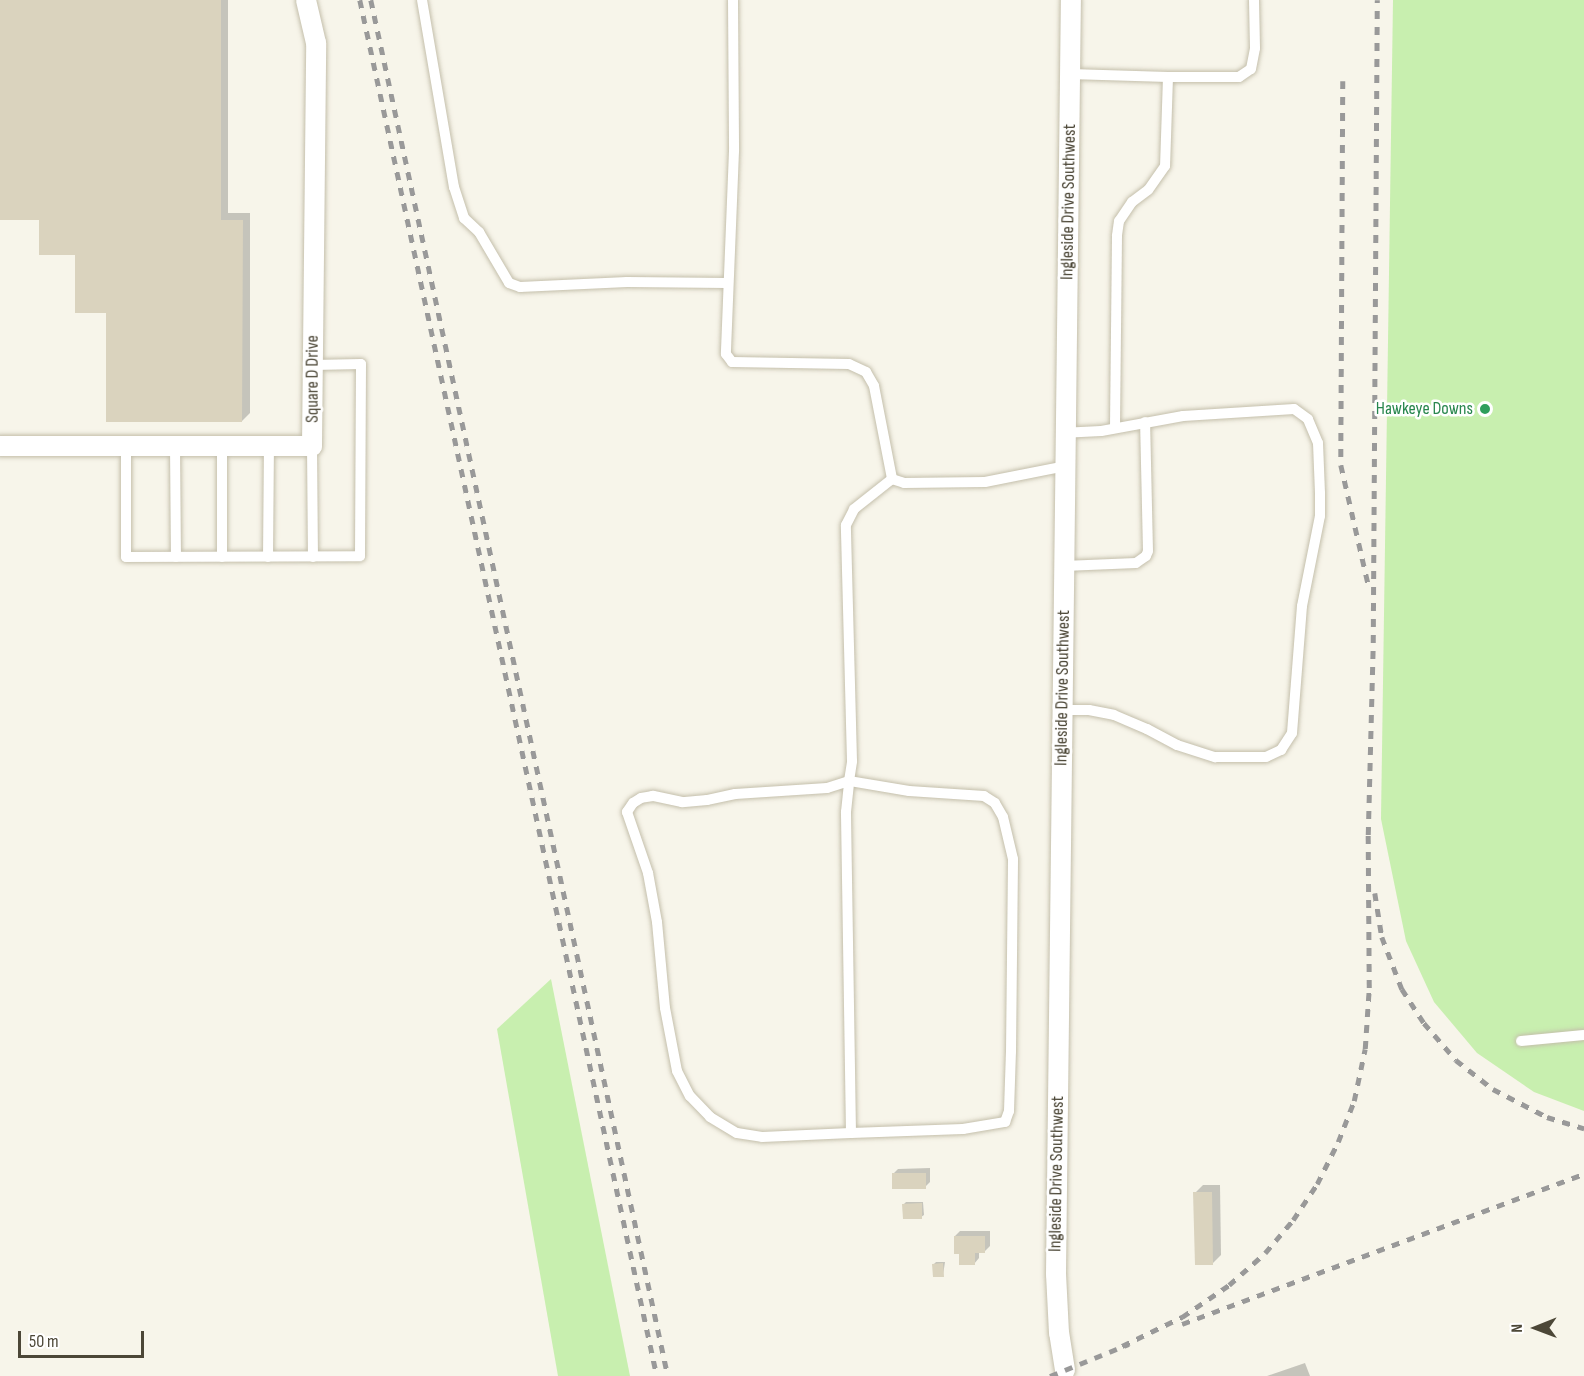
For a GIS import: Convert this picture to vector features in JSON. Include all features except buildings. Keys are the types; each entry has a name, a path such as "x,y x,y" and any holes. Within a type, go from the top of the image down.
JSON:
{"street":[{"name":"Square D Drive","path":"0,446 312,446 316,43 306,0"},
{"name":"Ingleside Drive Southwest","path":"1066,1373 1059,1333 1056,1274 1071,0"}],"lane":[{"path":"422,0 435,63 454,188 465,218 479,232 509,283 520,287 627,282 727,283"},
{"path":"733,0 734,151 726,354 732,362 849,364 866,372 874,386 892,479"},
{"path":"1070,74 1239,77 1251,69 1255,48 1254,0"},
{"path":"1115,428 1119,221 1132,202 1148,190 1165,166 1168,77"},
{"path":"126,446 126,557 360,556 361,364 313,364"},
{"path":"1063,710 1089,710 1113,715 1177,745 1215,757 1266,757 1281,750 1292,733 1302,606 1320,516 1318,443 1308,419 1294,409 1183,416 1115,428 1066,433"},
{"path":"1064,566 1136,564 1146,556 1148,551 1145,422"},
{"path":"175,446 176,557"},
{"path":"222,446 222,557"},
{"path":"268,446 268,557"},
{"path":"312,446 313,557"},
{"path":"892,479 904,483 985,482 1066,466"},
{"path":"851,1133 846,812 852,761 846,525 854,509 892,479"},
{"path":"849,781 909,791 984,796 995,803 1003,817 1013,858 1011,1052 1009,1112 1005,1122 963,1129 851,1133 762,1137 737,1133 710,1117 690,1096 677,1071 665,1008 657,922 648,873 627,812 633,803 647,797 681,802 707,800 735,794 827,788 849,781"},
{"path":"1521,1041 1584,1035"}],"green space":[{"name":"Hawkeye Downs","path":"1393,0 1584,0 1584,1111 1534,1092 1477,1053 1434,1002 1406,941 1381,819"},
{"path":"551,979 630,1376 558,1376 497,1029"}],"railway":[{"path":"360,0 657,1376"},
{"path":"371,0 668,1376"},
{"path":"1122,1346 1182,1317 1229,1285 1265,1253 1293,1220 1317,1184 1338,1142 1354,1101 1365,1049 1369,988 1368,835 1373,643 1377,0"},
{"path":"1343,81 1341,465 1368,583"},
{"path":"1375,893 1382,937 1402,989 1424,1023 1456,1060 1493,1089 1547,1117 1584,1128"},
{"path":"1182,1324 1584,1174"},
{"path":"1050,1376 1129,1344"}],"place":[{"name":"Hawkeye Downs","path":"1485,409"}]}
